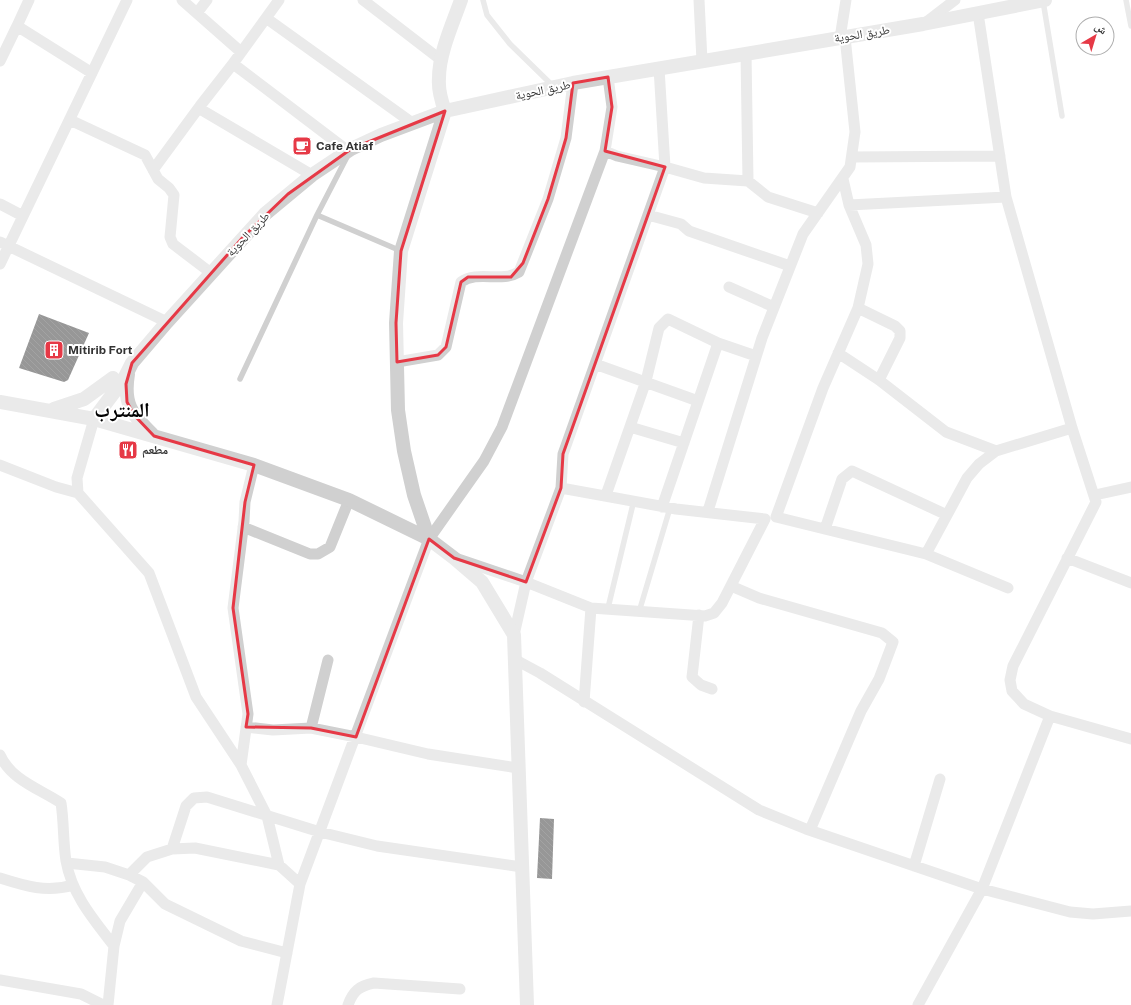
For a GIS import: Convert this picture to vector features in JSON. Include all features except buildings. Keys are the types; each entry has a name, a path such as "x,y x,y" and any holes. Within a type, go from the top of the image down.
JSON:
{"street":[{"path":"0,61 29,0"},
{"path":"0,264 4,244 23,216 127,0"},
{"path":"182,0 241,52"},
{"path":"197,13 207,0"},
{"path":"153,170 279,0"},
{"path":"363,0 441,60"},
{"path":"429,539 414,496 404,451 398,410 396,323 401,251 445,111 440,94 439,83 441,60 461,0"},
{"path":"699,0 702,61"},
{"path":"708,511 756,356 803,234 850,167 855,132 843,38 846,0"},
{"path":"923,24 955,0"},
{"name":"طريق الحوية","path":"89,417 167,322 265,214 312,175 349,150 411,122 445,111 573,83 923,24 978,13 1017,3 1044,0"},
{"path":"978,13 1006,197 1072,428 1095,495 1096,502 1013,666 1010,680 1012,690 1024,704 1050,716 1131,739"},
{"path":"266,18 411,122"},
{"path":"17,26 92,73"},
{"path":"746,53 748,181"},
{"path":"232,65 236,66 349,150"},
{"path":"527,1005 514,635 526,582 561,488 563,454 665,167 659,68"},
{"path":"277,1005 300,884 429,539 484,461 502,427 605,151 612,107 608,77"},
{"path":"397,362 438,355 446,347 461,282 468,277 511,277 518,272 548,199 566,138 573,83"},
{"path":"200,106 200,110 312,175"},
{"path":"70,120 145,154 158,179 169,188 174,195 170,237 173,244 211,273"},
{"path":"605,151 617,156 704,178 748,181 768,197 818,213"},
{"path":"852,157 1000,156"},
{"path":"454,558 526,582 590,608 699,615 714,613 722,604 770,518 822,388 858,308 868,264 866,245 849,205 843,179"},
{"path":"849,205 1006,197"},
{"path":"0,204 23,216"},
{"path":"648,215 681,224 688,231 790,266"},
{"path":"4,244 167,322"},
{"path":"729,287 774,307"},
{"path":"858,308 895,326 900,331 900,338 879,380"},
{"path":"606,495 646,382 660,328 668,319 718,343 756,356"},
{"path":"666,507 684,443 718,343"},
{"path":"838,353 879,380 946,432 996,451"},
{"path":"595,364 698,401"},
{"path":"130,367 126,393 130,409 154,436"},
{"name":"طريق الحوية","path":"89,417 113,378 130,367"},
{"path":"50,410 84,398 113,378"},
{"path":"0,402 89,417 254,465 349,500 429,539 454,558 482,582 514,635"},
{"path":"78,493 77,478 89,417"},
{"path":"630,427 684,443"},
{"path":"926,554 967,478 978,464 996,451 1072,428"},
{"path":"0,464 56,487 78,493 149,573 196,697 241,765 267,816 279,865"},
{"path":"241,765 248,714 233,608 245,502 254,465"},
{"path":"825,529 842,479 852,471 947,515"},
{"path":"1095,495 1131,487"},
{"path":"561,488 666,507 770,518 825,529 926,554 1008,588"},
{"path":"243,527 310,554 318,554 330,547 349,500"},
{"path":"1067,558 1131,582"},
{"path":"731,586 759,598 882,633 893,642 879,679 861,711 810,830"},
{"path":"584,702 590,608"},
{"path":"699,615 692,678 700,685 712,689"},
{"path":"311,728 328,660"},
{"path":"514,660 540,673 584,702 759,810 810,830 982,889 1070,912 1093,914 1131,911"},
{"path":"922,1004 982,889 1050,716"},
{"path":"246,728 273,730 311,728 356,736 428,754 518,768"},
{"path":"0,756 10,770 27,784 61,803 66,862 73,885 80,900 114,946"},
{"path":"914,866 940,779"},
{"path":"172,849 186,806 194,798 207,797 320,832 377,846 522,867"},
{"path":"129,875 147,857 172,849 195,848 279,865 300,884"},
{"path":"66,862 105,868 129,875 143,882 165,904 241,941 287,953"},
{"path":"0,878 42,890 59,889 73,885"},
{"path":"108,1005 114,946 120,921 143,882"},
{"path":"0,980 81,994 103,1005"},
{"path":"348,1005 352,994 362,985 374,983 460,989"}],"lane":[{"path":"483,0 487,15 510,44 554,87"},
{"path":"1044,0 1062,116"},
{"path":"1126,0 1131,26"},
{"path":"240,379 349,150"},
{"path":"317,215 401,251"},
{"path":"608,608 634,500"},
{"path":"639,612 666,507"}],"highlighted area":[{"path":"608,77 612,107 605,151 665,167 563,454 561,488 526,582 454,558 429,539 356,737 311,728 246,727 248,714 233,608 245,502 254,465 154,436 134,415 127,402 126,384 132,363 244,236 288,194 351,149 445,111 401,251 396,323 397,362 438,355 446,347 461,282 468,277 511,277 523,263 548,199 566,138 573,83"}],"place":[{"name":"Cafe Atiaf","path":"302,146"},
{"name":"Mitirib Fort","path":"54,350"},
{"name":"مطعم","path":"128,450"}],"district":[{"name":"المنترب","path":"122,410"}]}
